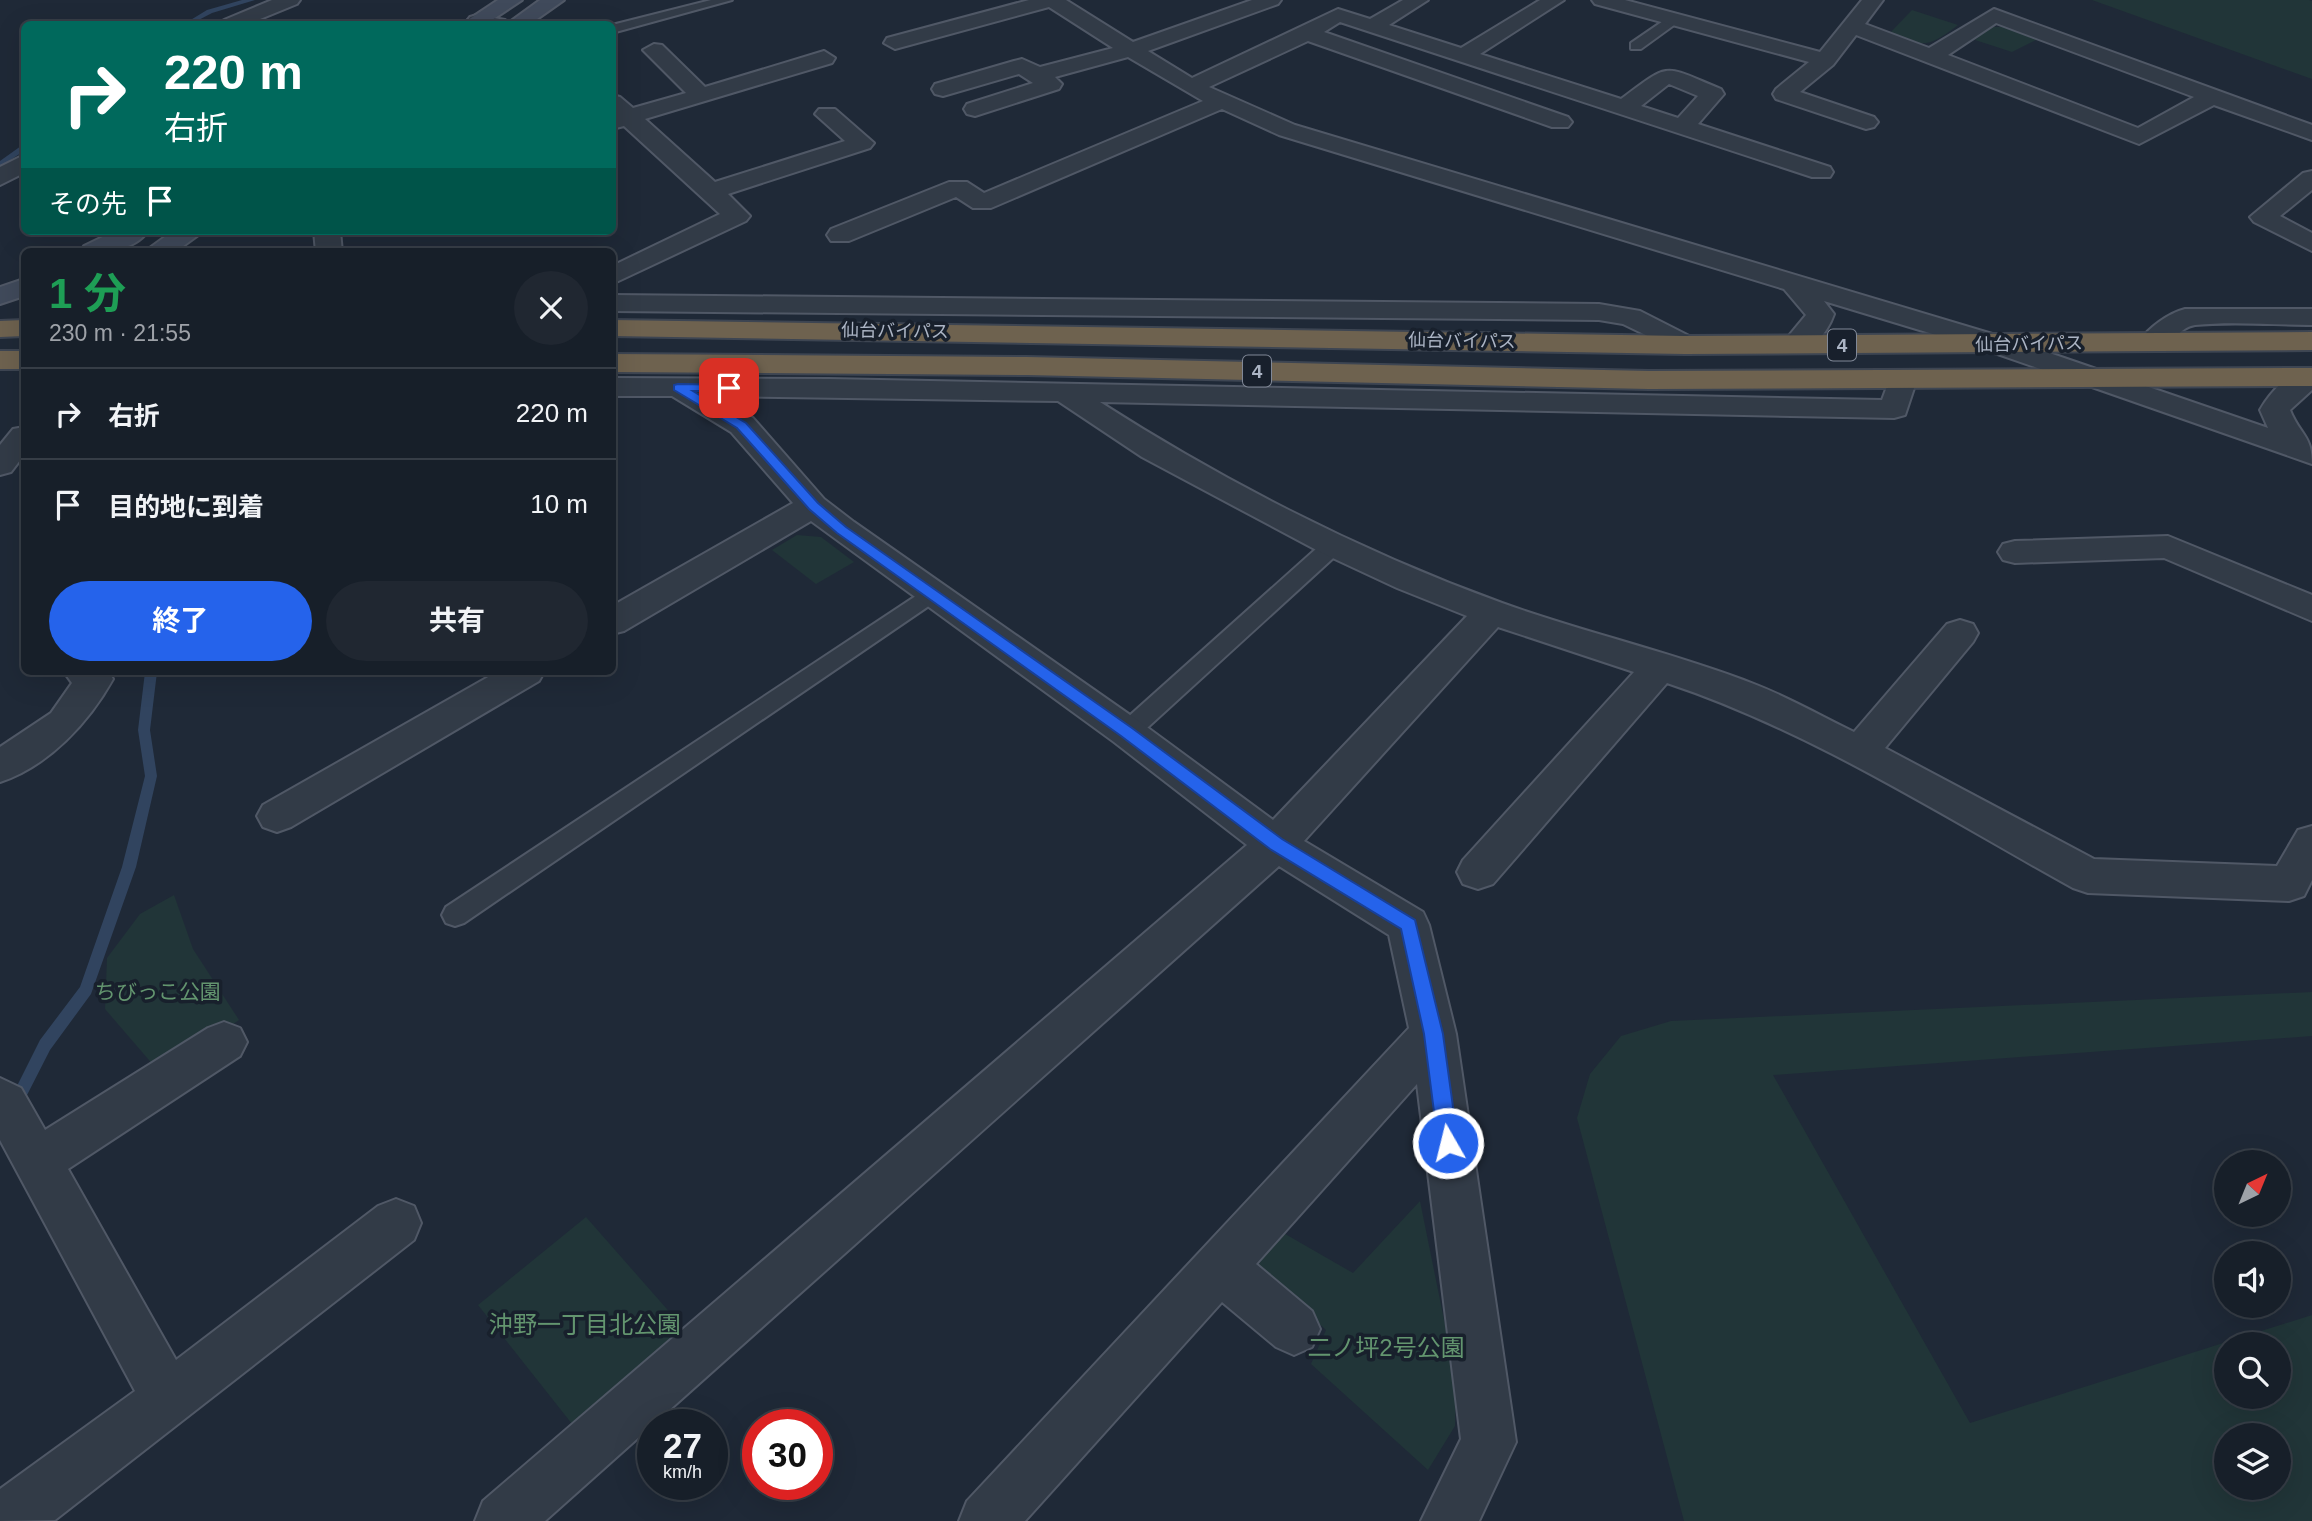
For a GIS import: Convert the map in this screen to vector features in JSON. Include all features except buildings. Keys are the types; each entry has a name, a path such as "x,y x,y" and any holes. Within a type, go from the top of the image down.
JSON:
{"highway":[{"name":"仙台バイパス","path":"616,328 1685,345 2312,341"},
{"path":"0,360 21,360"},
{"name":"仙台バイパス","path":"616,363 1027,366 1648,380 2311,377"}],"street":[{"path":"237,21 276,3 290,0"},
{"path":"485,21 512,0"},
{"path":"547,0 553,0"},
{"path":"522,21 553,0"},
{"path":"895,43 1057,3 1096,0"},
{"path":"1037,75 1133,49 1271,0"},
{"path":"1374,25 1418,0"},
{"path":"1464,55 1554,0"},
{"path":"1866,122 1784,94 1825,60 1873,0"},
{"path":"1615,2 1825,60"},
{"path":"1057,3 1191,87 1287,130 2000,345 2305,452"},
{"path":"1191,87 1307,33 1338,15 1821,173"},
{"path":"1931,57 1994,15 2312,133"},
{"path":"1852,26 2139,137 2213,96"},
{"path":"1307,33 1560,122"},
{"path":"654,50 702,96"},
{"path":"618,114 702,96 824,58"},
{"path":"943,89 1022,66 1051,84 975,109"},
{"path":"1625,107 1667,75 1713,94 1683,126"},
{"path":"840,235 958,187 982,204 1222,101"},
{"path":"616,273 737,216 713,191 618,114"},
{"path":"713,191 862,143 827,114"},
{"path":"0,178 21,164"},
{"path":"2312,178 2263,218 2312,243"},
{"path":"101,248 127,235"},
{"path":"121,248 139,235"},
{"path":"163,248 185,235"},
{"path":"188,248 199,235"},
{"path":"1791,281 1820,314 1816,325 1796,344"},
{"path":"0,296 21,288"},
{"path":"616,303 1599,312 1630,317 1685,345"},
{"path":"2153,342 2185,317 2312,317"},
{"path":"2305,452 2280,423 2275,410 2281,398 2311,377"},
{"path":"616,387 1894,409 1902,379"},
{"path":"678,387 741,425 813,506 842,530 1127,732 1276,844 1408,925 1433,1034 1489,1442 1449,1521"},
{"path":"1065,393 1153,450 1334,545 1409,580 1491,612 1742,694 1860,752 2088,876 2289,884 2312,842"},
{"path":"0,420 21,419"},
{"path":"0,465 21,440"},
{"path":"616,620 813,506"},
{"path":"2015,552 2168,547 2312,609"},
{"path":"503,1521 1276,844 1491,612"},
{"path":"1860,752 1960,633"},
{"path":"1478,872 1660,667"},
{"path":"0,767 64,723 95,679 88,675"},
{"path":"277,816 521,675"},
{"path":"987,1521 1222,1269 1433,1034"},
{"path":"38,1161 224,1042"},
{"path":"0,1100 5,1103 38,1161 169,1399"},
{"path":"27,1514 169,1399 396,1223"},
{"path":"1222,1269 1294,1329"}],"lane":[{"path":"616,28 726,0"},
{"path":"1636,47 1674,20"},
{"path":"1127,732 1334,545"},
{"path":"455,915 931,594"}],"green space":[{"path":"2092,0 2312,1 2312,79"},
{"path":"1912,10 1958,25 1940,38 1926,43 1910,42 1889,34"},
{"path":"1991,27 2011,27 2040,38 2012,52 1975,40"},
{"path":"797,535 821,537 854,562 816,584 772,550"},
{"name":"ちびっこ公園","path":"174,895 193,949 239,1020 161,1074 105,1009 107,958 140,914"},
{"path":"2312,992 2312,1036 1773,1075 1970,1423 2214,1346 2214,1409 2291,1409 2291,1332 2258,1332 2312,1315 2312,1521 1684,1521 1577,1118 1590,1074 1621,1036 1671,1021"},
{"name":"二ノ坪2号公園","path":"1420,1201 1456,1379 1455,1426 1428,1470 1311,1364 1326,1330 1258,1266 1280,1231 1353,1273"},
{"name":"沖野一丁目北公園","path":"586,1217 688,1333 576,1429 478,1305"}],"waterway":[{"path":"192,21 210,11 252,0"},
{"path":"0,165 21,150"},
{"path":"20,1094 45,1045 86,990 129,867 151,776 144,730 151,675"}],"route":[{"path":"729,388 678,387 741,425 813,506 842,530 1127,732 1276,844 1408,925 1433,1034 1448,1143"}]}
